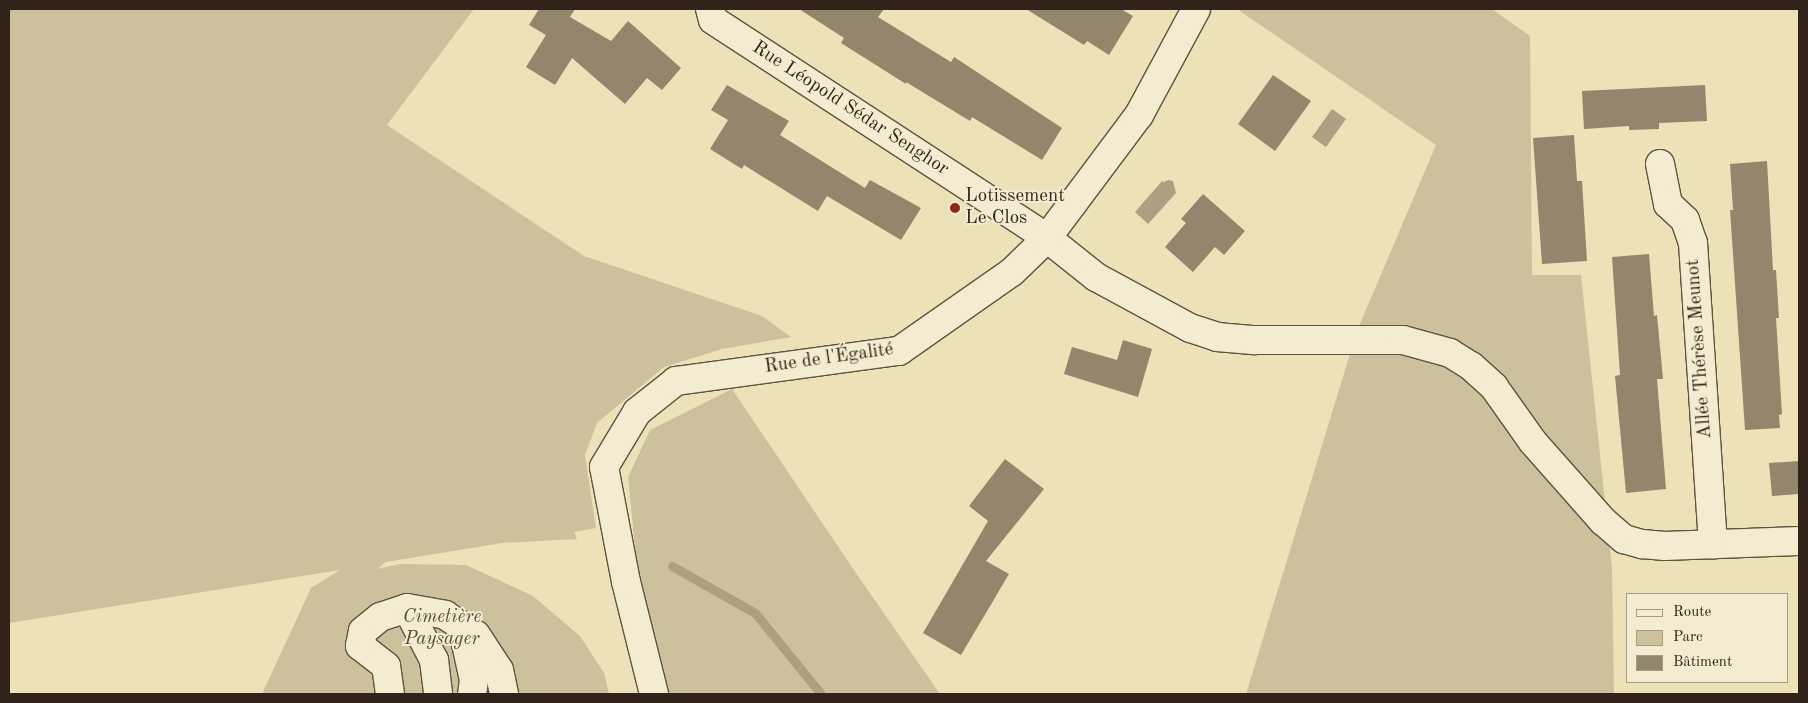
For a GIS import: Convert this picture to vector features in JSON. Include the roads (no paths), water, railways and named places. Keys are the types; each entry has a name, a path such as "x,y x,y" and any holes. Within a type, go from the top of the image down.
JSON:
{"street":[{"name":"Rue Léopold Sédar Senghor","path":"710,9 713,20 1047,238 1096,277 1190,328 1218,336 1255,340 1394,340 1423,344 1450,352 1471,366 1494,387 1533,442 1603,521 1624,539 1642,544 1665,546 1799,541"},
{"name":"Rue de l'Égalité","path":"654,694 626,582 604,467 637,412 676,381 899,351 1012,272 1047,238 1139,115 1196,9"},
{"name":"Allée Thérèse Meunot","path":"1660,164 1668,204 1685,220 1693,243 1713,544"},
{"path":"407,608 434,660 438,694"},
{"path":"390,694 386,666 360,646 363,631 380,617 407,608 445,615 476,635 499,670 504,694"},
{"path":"462,626 474,680 472,694"}],"waterway":[{"path":"672,566 755,613 821,694"}],"place":[{"name":"Lotissement Le Clos","path":"955,208"}],"park label":[{"name":"Cimetière Paysager","path":"442,629"}]}
